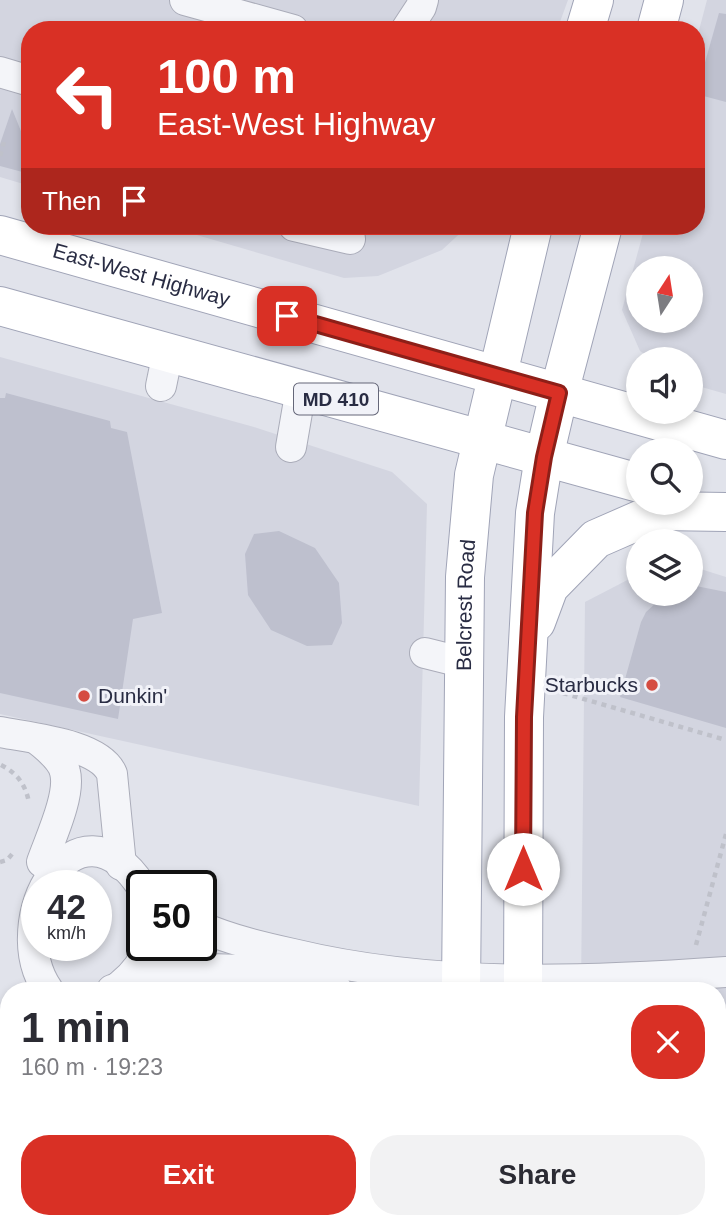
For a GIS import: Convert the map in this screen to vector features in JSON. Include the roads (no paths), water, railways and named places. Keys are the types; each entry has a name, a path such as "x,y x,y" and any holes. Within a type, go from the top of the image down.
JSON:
{"main road":[{"path":"588,21 594,0"},
{"path":"658,21 664,0"},
{"name":"East-West Highway","path":"10,233 726,440"},
{"name":"Belcrest Road","path":"461,982 465,577 469,524 474,475 531,235"},
{"path":"523,982 524,717 535,513 544,457 559,393 601,235"},
{"name":"MD 410","path":"0,306 164,369 301,389 626,479"},
{"path":"703,502 726,510"},
{"path":"527,644 549,587 596,539 660,510 726,510"}],"lane":[{"path":"185,0 261,21"},
{"path":"412,21 423,0"},
{"path":"0,72 21,78"},
{"path":"333,235 350,239"},
{"path":"291,447 301,389"},
{"path":"425,653 465,663"},
{"path":"0,732 94,754 109,765 121,864"},
{"path":"13,895 18,886 42,862 62,804 66,774 62,764 37,739"},
{"path":"42,862 75,852 103,855 127,870"},
{"path":"6,927 8,942 21,979"},
{"path":"217,932 264,948 334,964 448,982"},
{"path":"124,982 143,961"},
{"path":"137,982 163,973 222,970 245,970 304,982"},
{"path":"578,982 726,972"}],"place":[{"name":"Starbucks","path":"652,685"},
{"name":"Dunkin'","path":"84,696"}]}
